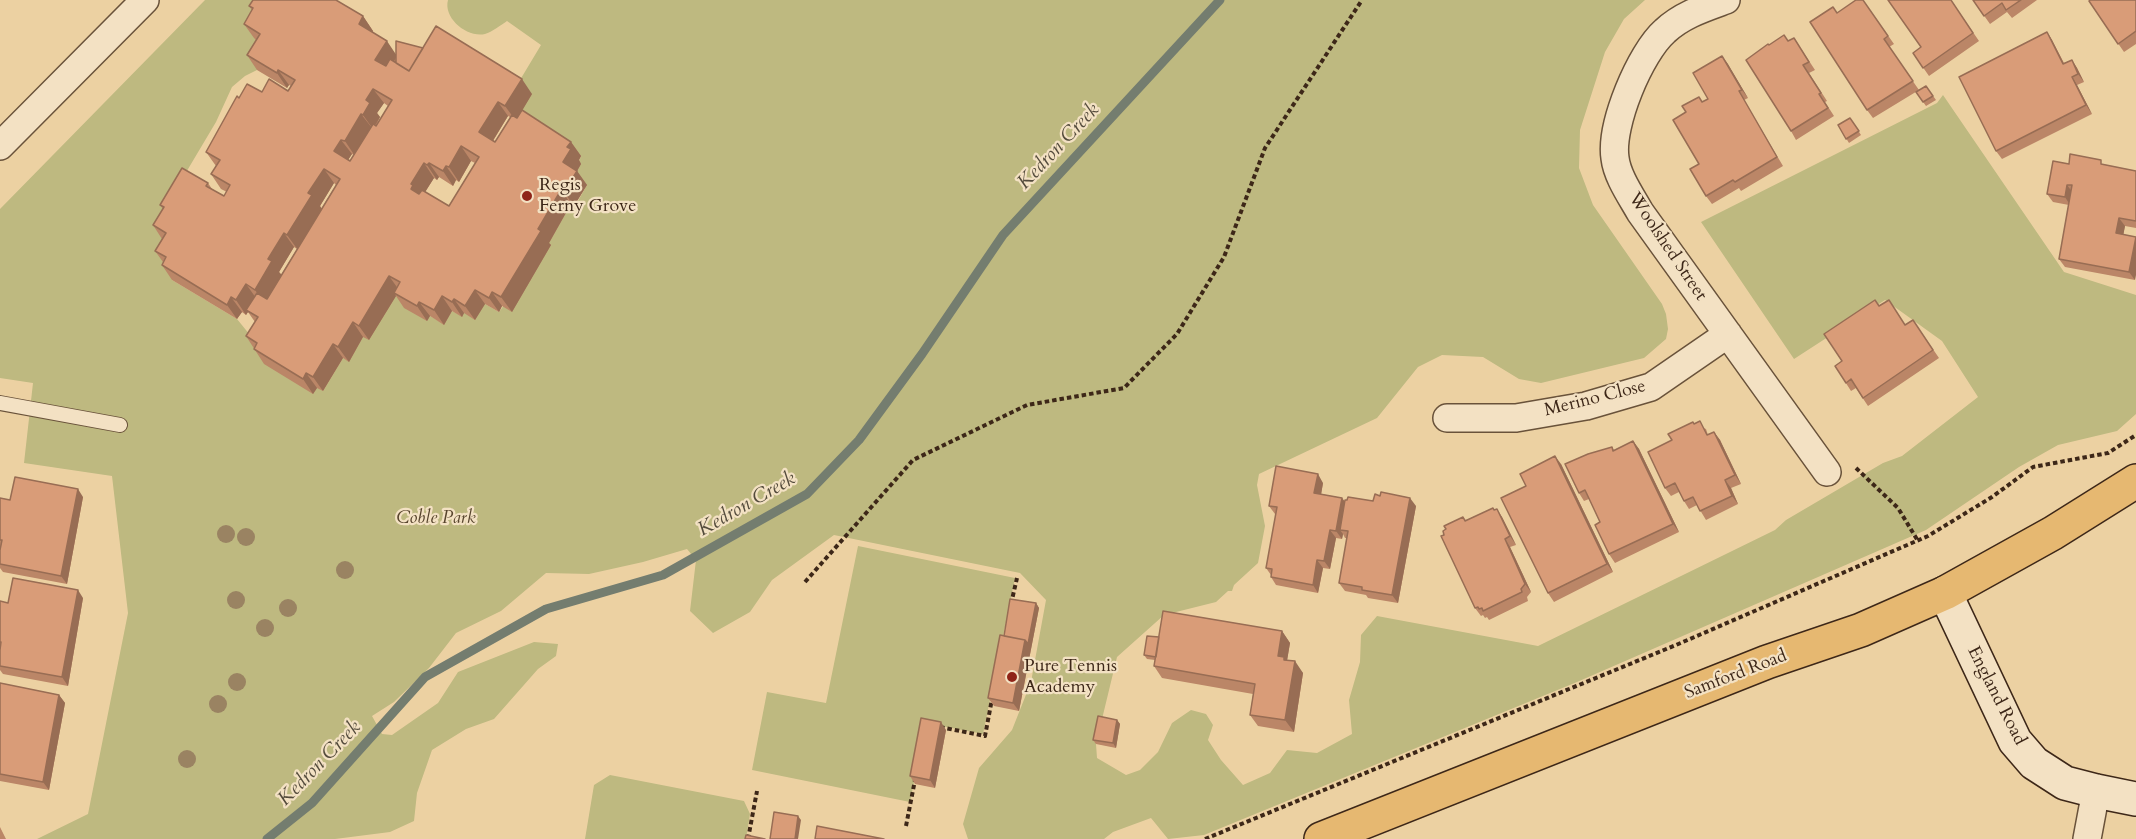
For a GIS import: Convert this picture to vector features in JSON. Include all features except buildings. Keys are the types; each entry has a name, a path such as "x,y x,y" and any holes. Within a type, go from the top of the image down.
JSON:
{"main road":[{"name":"Samford Road","path":"1321,839 1767,662 1861,630 1945,593 2053,533 2136,481"},
{"name":"England Road","path":"1945,593 2015,741 2034,763 2065,783 2136,798"}],"street":[{"path":"0,146 144,0"},
{"name":"Woolshed Street","path":"1726,0 1691,13 1664,32 1641,64 1624,105 1616,133 1615,158 1626,188 1640,212 1827,472"},
{"name":"Merino Close","path":"1447,418 1516,418 1586,406 1651,387 1728,334"},
{"path":"2087,839 2096,791"}],"lane":[{"path":"0,403 120,426"}],"path":[{"path":"805,582 913,460 1027,405 1124,388 1177,334 1224,257 1265,147 1362,0"},
{"path":"1205,839 1676,645 1918,541 1992,498 2033,467 2108,453 2136,435"},
{"path":"1855,468 1898,508 1918,541"},
{"path":"1010,609 1017,578"},
{"path":"938,727 985,736 994,691"},
{"path":"906,826 917,771"},
{"path":"748,839 757,791"}],"green space":[{"name":"Coble Park","path":"205,0 272,0 270,48 257,70 232,87 216,122 169,201 172,280 237,319 250,335 323,391 343,358 349,361 363,337 399,290 426,320 430,316 444,324 452,311 462,316 485,304 499,312 548,244 571,204 575,206 587,185 573,177 581,156 517,119 517,85 541,45 507,21 485,34 464,30 449,13 448,0 1645,0 1624,19 1605,52 1580,130 1579,168 1593,205 1662,304 1668,329 1666,339 1644,358 1541,383 1519,379 1483,357 1442,355 1418,367 1377,418 1259,474 1257,485 1265,526 1258,563 1234,585 1232,591 1228,591 1216,602 1164,615 1117,657 1096,744 1097,758 1126,775 1140,770 1158,752 1172,723 1191,710 1206,714 1213,725 1208,740 1221,760 1243,785 1270,773 1287,750 1317,753 1352,734 1349,700 1360,662 1361,635 1377,616 1538,646 1775,530 1786,520 1883,463 1902,456 1978,397 1942,341 1885,300 1794,359 1701,222 1937,103 1943,95 2064,272 2136,295 2136,414 2117,431 2058,445 2019,467 1926,530 1577,682 1204,835 1168,839 1151,818 1113,832 1104,839 968,839 963,824 979,768 1012,730 1031,682 1046,600 1020,573 834,535 772,580 750,612 713,633 690,611 696,560 687,549 589,574 546,573 501,611 456,633 429,668 394,702 372,716 382,734 392,735 438,703 458,672 534,642 558,644 556,656 538,669 494,719 466,729 432,750 417,793 414,821 390,832 335,839 37,839 88,814 128,613 112,476 24,463 33,383 0,378 0,209"},
{"path":"858,546 1015,578 983,734 926,723 910,802 752,770 767,692 826,703"},
{"path":"610,775 744,801 750,814 746,839 585,839 594,785"}],"waterway":[{"name":"Kedron Creek","path":"267,839 312,803 425,677 546,609 663,575 807,494 859,440 922,354 1003,235 1220,0"}],"place":[{"name":"Regis Ferny Grove","path":"527,196"},
{"name":"Pure Tennis Academy","path":"1012,677"}]}
